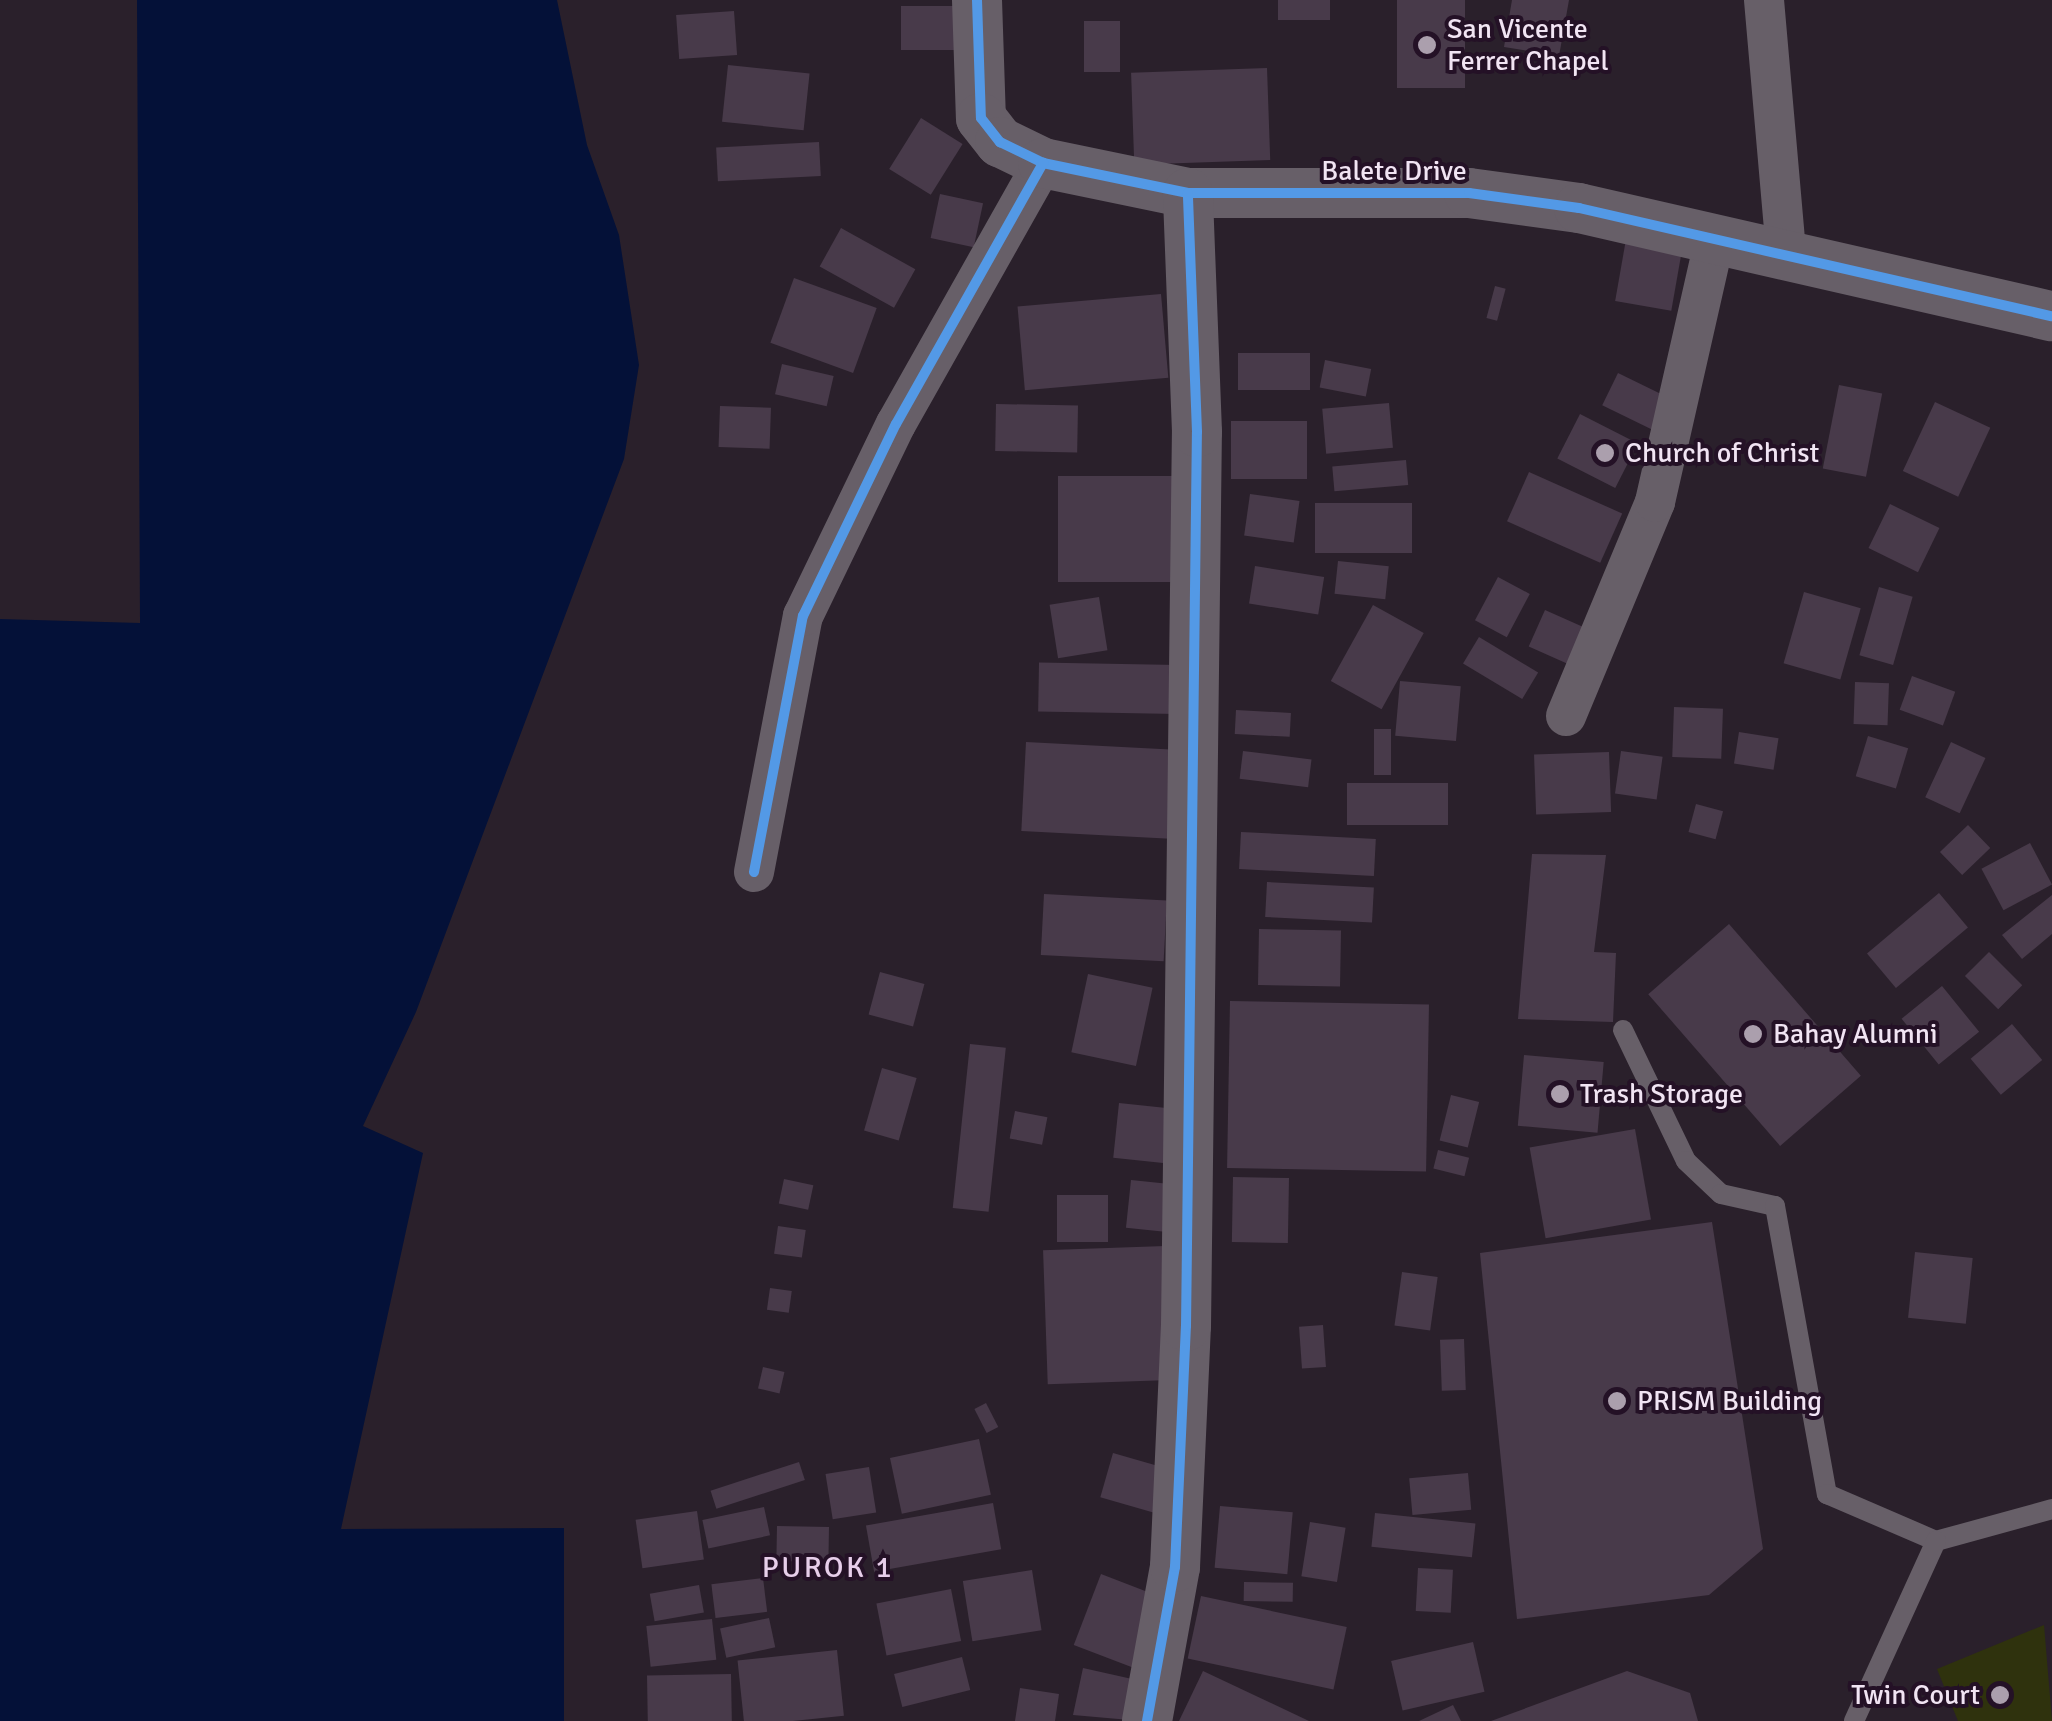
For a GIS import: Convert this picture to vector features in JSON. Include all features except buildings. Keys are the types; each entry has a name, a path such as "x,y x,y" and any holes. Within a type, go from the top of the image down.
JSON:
{"street":[{"name":"Balete Drive","path":"977,0 981,118 1000,142 1043,163 1188,193 1469,193 1786,251 2052,316"},
{"path":"1764,0 1786,251"},
{"path":"754,872 803,616 896,424 1043,163"},
{"path":"1147,1721 1175,1567 1186,1326 1197,432 1188,193"},
{"path":"1566,716 1655,502 1715,238"}],"lane":[{"path":"1623,1030 1686,1161 1721,1194 1775,1206 1827,1494 1936,1541 2052,1509"},
{"path":"1854,1721 1936,1541"}],"green space":[{"name":"Twin Court","path":"2044,1625 2052,1721 1958,1721 1937,1669"}],"water":[{"path":"137,0 557,0 587,145 619,235 639,365 624,459 416,1012 363,1126 423,1153 341,1529 564,1528 564,1721 0,1721 0,619 140,623"}],"cycle path":[{"path":"977,0 981,118 1000,142 1043,163 1188,193 1469,193 1579,208 2052,316"},
{"path":"754,872 803,616 896,424 1043,163"},
{"path":"1147,1721 1175,1567 1186,1326 1197,432 1188,193"}],"place":[{"name":"San Vicente Ferrer Chapel","path":"1427,45"},
{"name":"Church of Christ","path":"1605,453"},
{"name":"Bahay Alumni","path":"1753,1034"},
{"name":"Trash Storage","path":"1560,1094"},
{"name":"PRISM Building","path":"1617,1401"},
{"name":"Twin Court","path":"2000,1695"}],"district":[{"name":"PUROK 1","path":"828,1568"}]}
